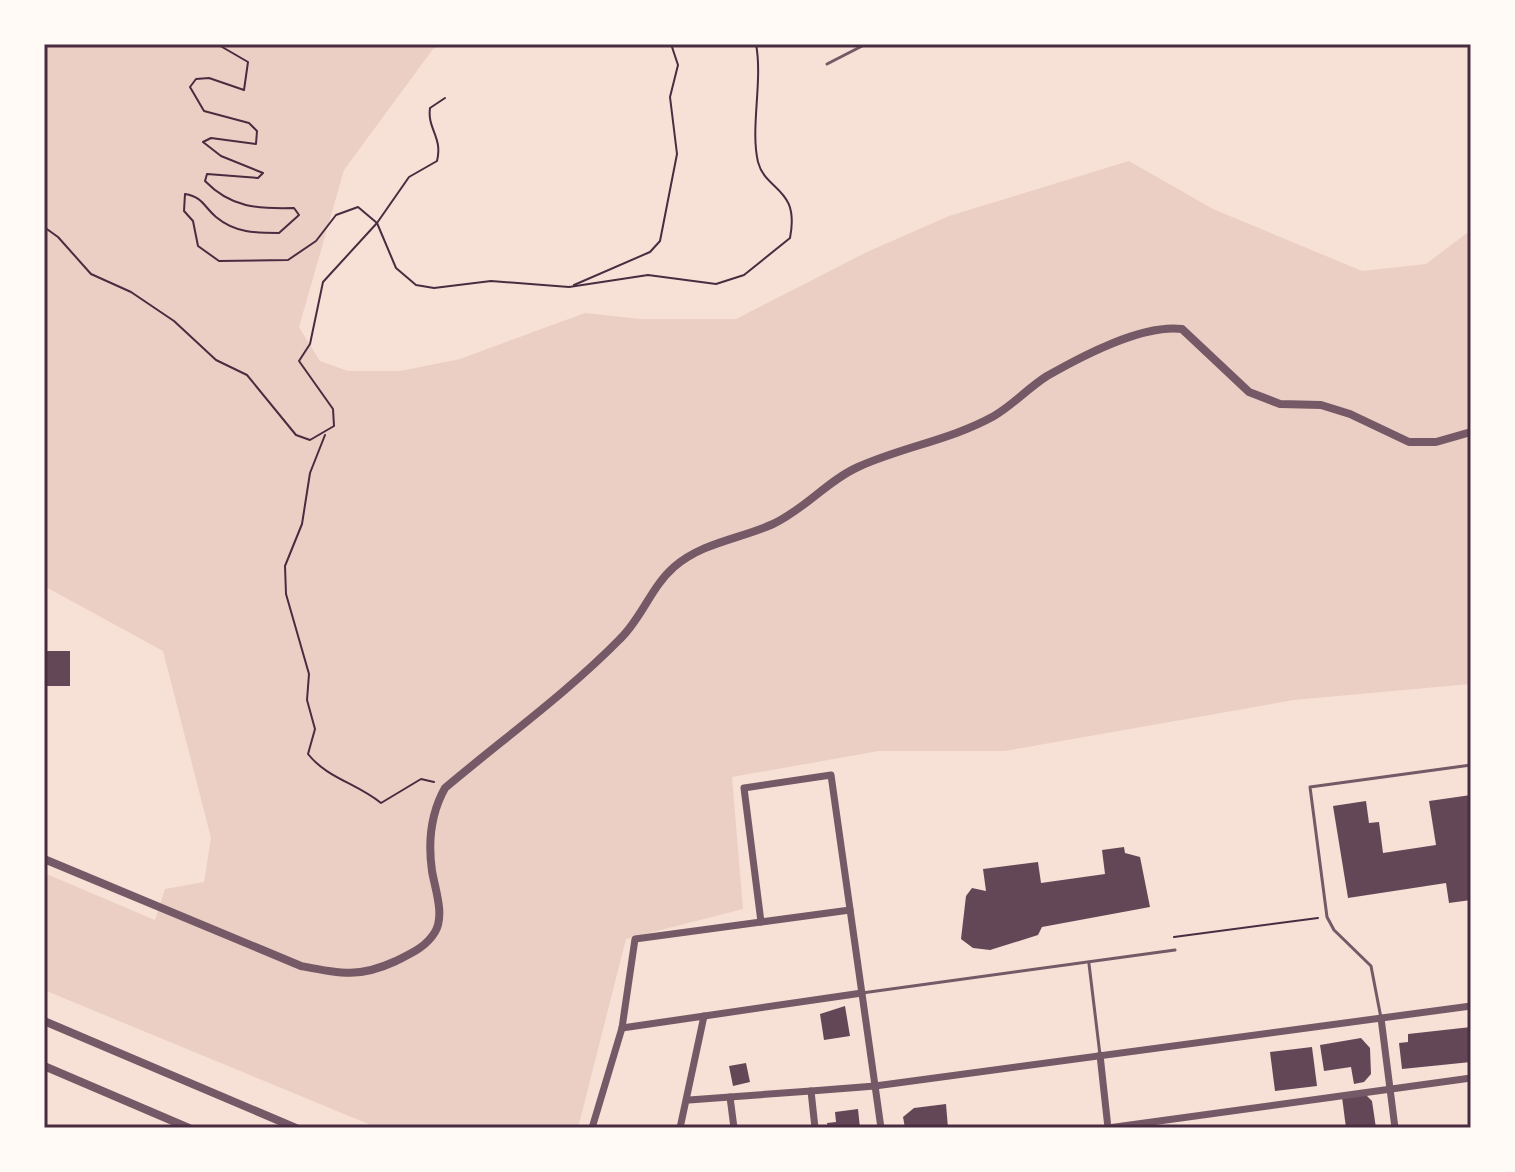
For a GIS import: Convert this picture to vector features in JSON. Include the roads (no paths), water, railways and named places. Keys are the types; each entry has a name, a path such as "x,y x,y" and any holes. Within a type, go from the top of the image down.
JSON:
{"street":[{"path":"44,859 301,966 345,975 373,971 421,949 436,930 439,903 432,868 431,825 435,805 445,788 622,638 659,582 702,548 773,524 795,512 835,479 861,466 972,426 996,414 1048,376 1147,329 1182,329 1249,392 1280,404 1321,405 1350,414 1409,442 1436,442 1471,432"},
{"path":"761,922 744,788 831,775 881,1128"},
{"path":"592,1128 622,1028 635,939 850,910"},
{"path":"622,1028 862,993"},
{"path":"689,1100 875,1086 1471,1006"},
{"path":"680,1128 689,1100 704,1016"},
{"path":"1381,1018 1395,1128"},
{"path":"44,1021 296,1128"},
{"path":"1100,1055 1108,1128 1471,1078"},
{"path":"44,1066 189,1128"},
{"path":"811,1091 815,1128"},
{"path":"730,1097 734,1128"}],"lane":[{"path":"827,64 866,44"},
{"path":"1381,1018 1371,966 1334,930 1327,917 1310,787 1471,765"},
{"path":"862,993 1175,950"},
{"path":"1089,962 1100,1055"}]}
